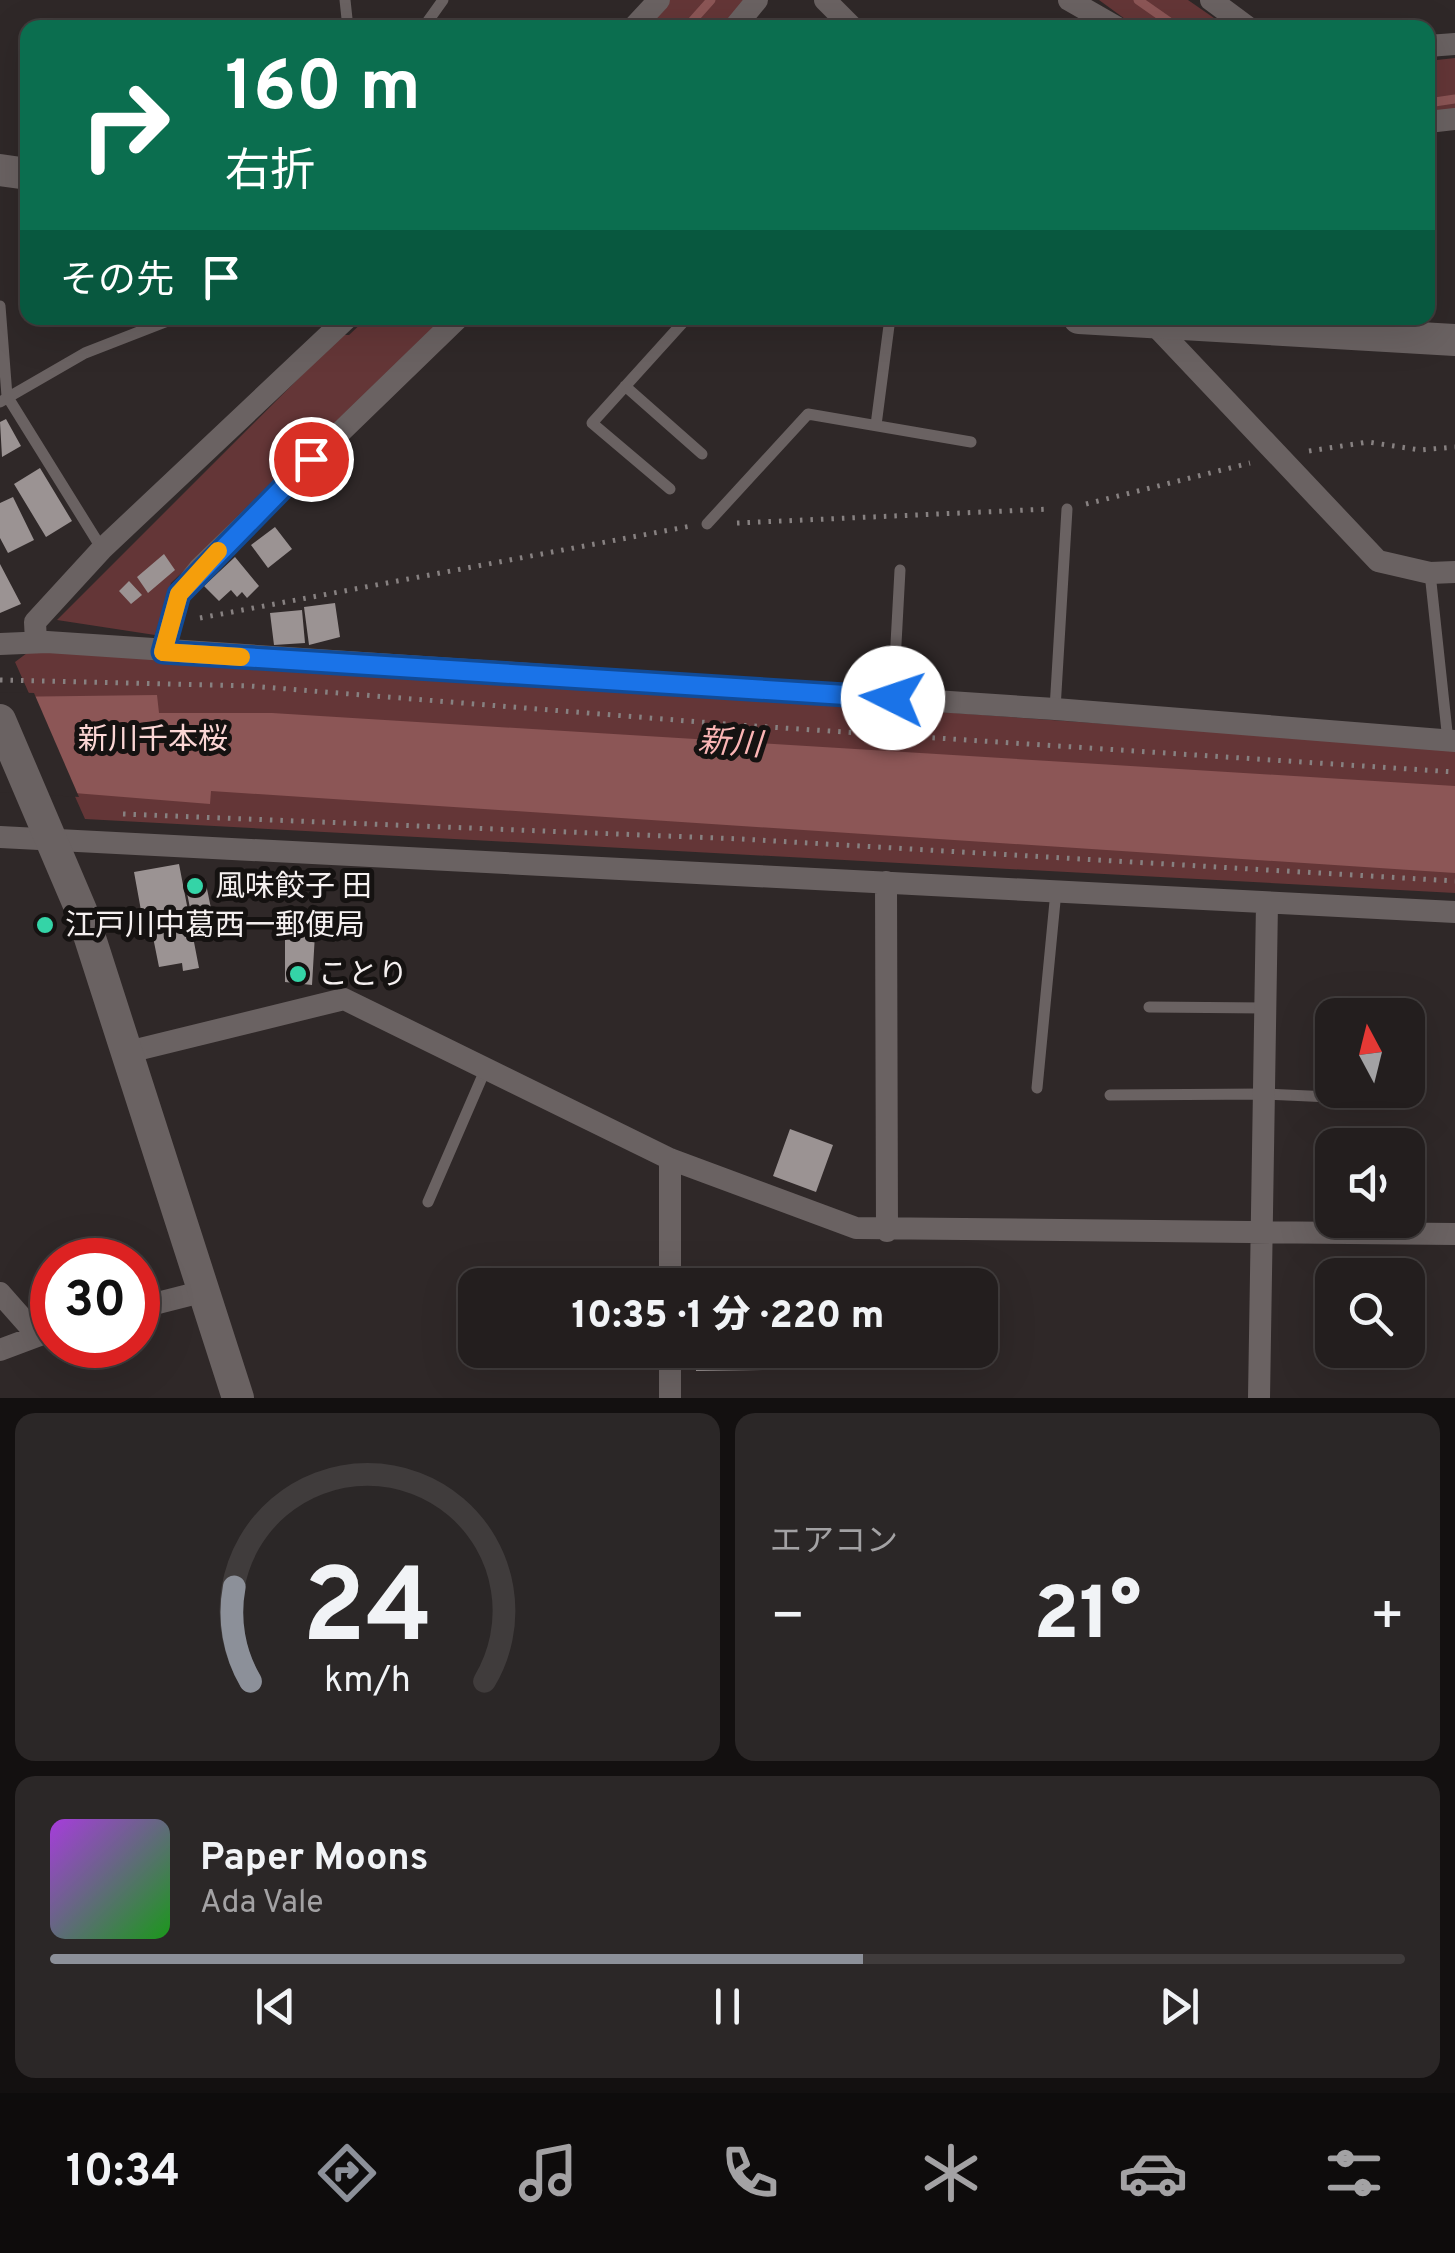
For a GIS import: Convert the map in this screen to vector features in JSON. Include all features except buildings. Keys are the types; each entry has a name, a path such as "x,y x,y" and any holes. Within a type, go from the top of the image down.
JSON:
{"street":[{"path":"641,20 660,0"},
{"path":"741,20 757,0"},
{"path":"825,0 845,20"},
{"path":"1069,0 1109,15"},
{"path":"1211,0 1237,20"},
{"path":"36,642 36,622 102,549 340,325"},
{"path":"163,652 179,594 200,569 394,380 409,360 450,325"},
{"path":"1156,325 1378,561 1430,573 1455,572"},
{"path":"1227,325 1455,340"},
{"path":"0,644 36,642 893,698 1452,741"},
{"path":"0,720 81,910 200,1292 238,1398"},
{"path":"0,837 47,830 886,882 1455,912"},
{"path":"886,882 886,1231"},
{"path":"1260,1398 1267,903"},
{"path":"128,1052 344,998 670,1158 856,1228 1455,1234"},
{"path":"670,1158 670,1268"},
{"path":"160,1302 200,1292"},
{"path":"0,1293 30,1320"},
{"path":"0,1350 30,1339"},
{"path":"670,1368 670,1398"}],"lane":[{"path":"0,306 4,399 102,549"},
{"path":"4,399 85,353 157,325"},
{"path":"670,490 592,423 681,325"},
{"path":"876,425 889,325"},
{"path":"625,386 702,454"},
{"path":"706,524 808,414 971,442"},
{"path":"1055,709 1067,508"},
{"path":"893,698 900,570"},
{"path":"1430,573 1452,741"},
{"path":"1037,1088 1056,891"},
{"path":"1148,1008 1265,1008"},
{"path":"428,1202 486,1068"},
{"path":"1110,1095 1315,1096"}],"path":[{"path":"163,652 196,619 655,529 1067,508 1281,456 1368,442 1420,450 1455,448"},
{"path":"0,680 250,686 1455,772"},
{"path":"1108,748 1109,739"},
{"path":"114,814 741,839 1455,882"}],"green space":[{"path":"670,0 748,0 730,20 651,20"},
{"path":"1099,0 1188,0 1217,20 1126,20"},
{"path":"1455,58 1455,112 1435,114 1435,60"},
{"path":"360,325 441,325 171,583 155,635 57,620 342,335 349,335"},
{"name":"新川千本桜","path":"35,647 1455,749 1455,893 85,819 15,662"}],"water":[{"name":"新川","path":"157,695 159,713 272,713 1455,786 1455,873 211,791 210,804 0,787 0,697"}],"pier":[{"path":"0,692 34,693 79,797 0,792"}],"waterway":[{"path":"693,20 711,0"},
{"path":"1138,0 1167,20"},
{"path":"1435,102 1455,99"}],"slow traffic":[{"path":"218,551 179,594 163,652 241,657"}],"place":[{"name":"風味餃子 田","path":"195,886"},
{"name":"江戸川中葛西一郵便局","path":"45,925"},
{"name":"ことり","path":"298,974"}],"route":[{"path":"311,459 179,594 163,652 893,698"}]}
